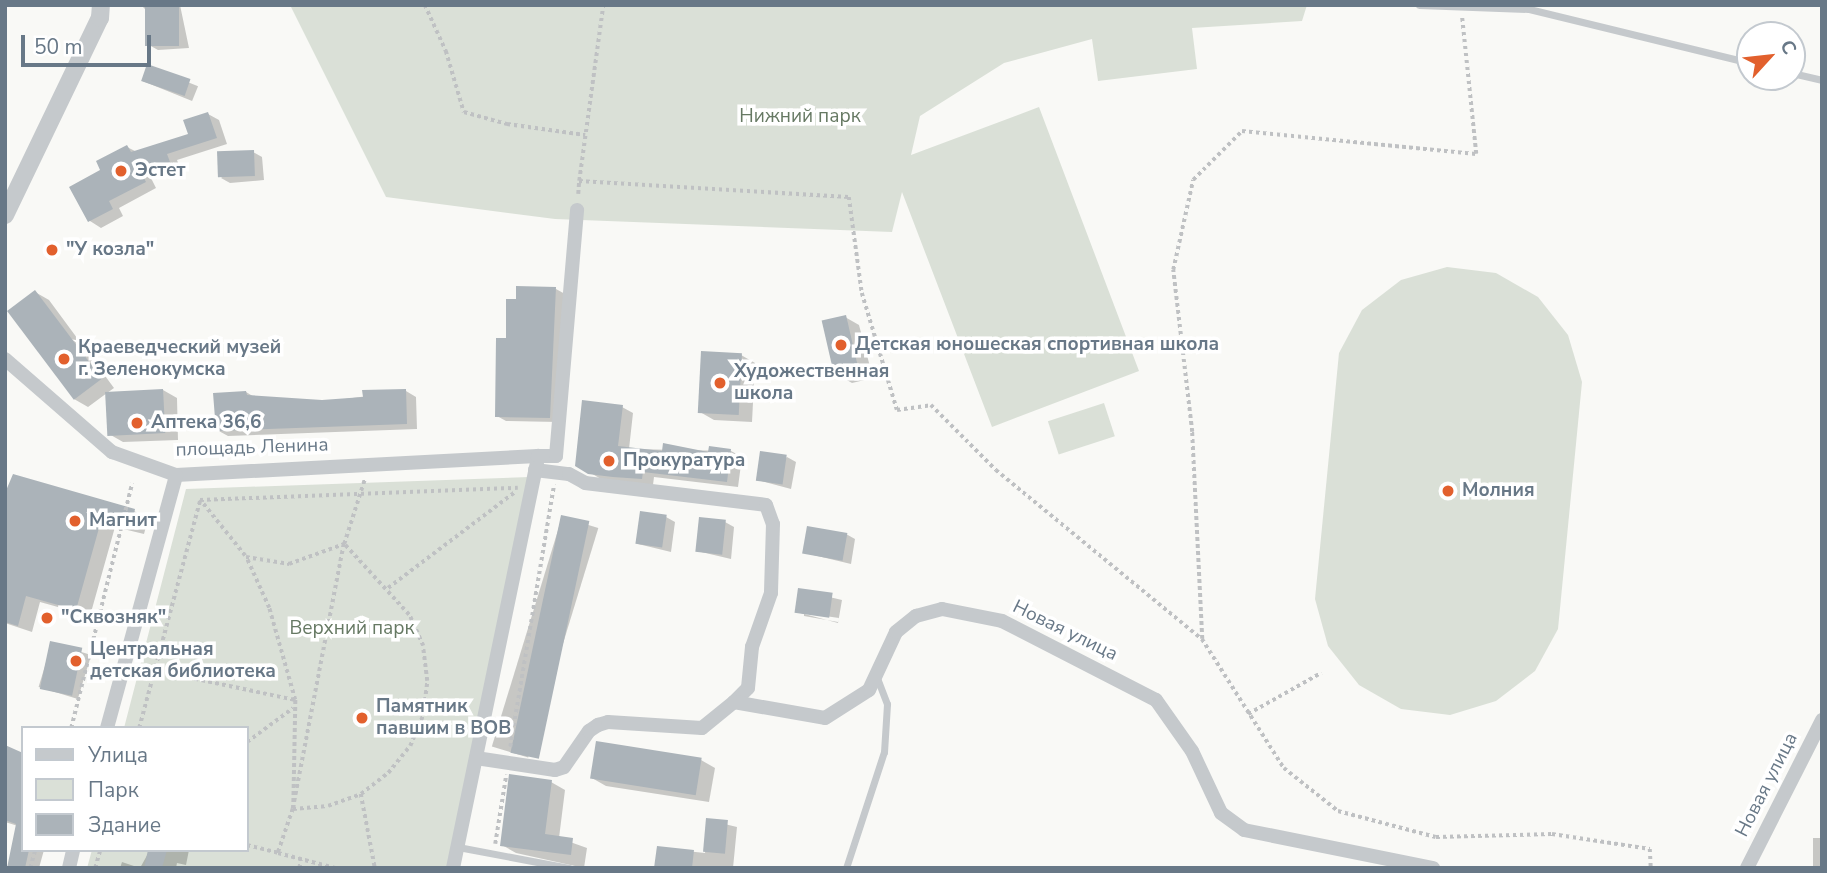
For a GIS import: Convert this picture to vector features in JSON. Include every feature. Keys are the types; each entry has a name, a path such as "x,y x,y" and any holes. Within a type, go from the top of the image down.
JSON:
{"street":[{"path":"5,215 101,11"},
{"path":"453,868 535,470 556,456 574,289 578,211"},
{"name":"площадь Ленина","path":"5,359 112,452 176,475 369,465 535,470 569,474 585,483 766,505 774,524 771,593 752,647 748,688 734,702"},
{"path":"108,726 176,475"},
{"name":"Новая улица","path":"734,702 825,718 869,690 896,632 916,616 942,609 1002,621 1156,700 1192,751 1221,813 1244,830 1433,868"},
{"path":"476,758 507,765 555,770 564,767 589,731 598,725 608,722 702,728 734,702"},
{"name":"Новая улица","path":"1747,868 1822,720"}],"lane":[{"path":"1419,5 1530,9 1736,60"},
{"path":"846,868 884,752 887,704 876,674"},
{"path":"458,847 569,868"}],"path":[{"path":"425,5 446,51 464,112 507,124 585,135"},
{"path":"578,211 579,181 603,5"},
{"path":"1202,639 1192,432 1173,270 1194,180 1242,131 1476,154 1461,8"},
{"path":"579,181 849,197 862,293 897,410 931,405 996,470 1202,639 1284,768 1338,811 1436,837 1552,834 1650,849 1650,868"},
{"path":"278,853 293,809 344,544 369,465"},
{"path":"494,852 554,485 535,470"},
{"path":"71,726 132,483"},
{"path":"200,500 359,497 522,487 388,588"},
{"path":"200,500 246,557 269,608 295,700 293,809"},
{"path":"140,726 157,671 200,500"},
{"path":"246,557 289,564 344,544"},
{"path":"293,809 328,806 361,794 388,773 410,746 423,715 427,681 423,646 410,615 388,588 344,544"},
{"path":"140,667 295,700"},
{"path":"1248,714 1321,673"},
{"path":"248,741 294,708"},
{"path":"361,794 375,868"},
{"path":"248,845 335,868"},
{"path":"299,868 301,860"}],"green space":[{"name":"Нижний парк","path":"290,5 1307,5 1302,21 1192,28 1197,69 1098,81 1092,39 1004,63 920,116 911,155 1039,107 1139,371 992,427 902,192 892,232 555,219 386,197"},
{"name":"Молния","path":"1447,267 1496,273 1538,297 1568,335 1582,382 1558,629 1535,671 1496,701 1450,715 1401,709 1359,685 1328,646 1315,599 1339,353 1362,310 1401,280"},
{"path":"1104,403 1115,436 1059,455 1048,421"},
{"name":"Верхний парк","path":"530,477 451,868 87,868 91,852 248,852 248,726 125,726 186,489"}],"building":[{"path":"145,5 179,5 179,46 145,46"},
{"path":"147,64 190,79 185,96 141,81"},
{"path":"208,112 217,138 167,154 170,162 141,172 146,182 109,201 113,209 88,222 69,187 100,170 96,161 127,145 131,152 188,134 183,120"},
{"path":"254,150 255,176 218,177 217,151"},
{"path":"516,286 556,287 550,418 495,417 496,338 506,338 506,299 516,299"},
{"name":"Краеведческий музей г. Зеленокумска","path":"35,290 102,379 74,400 7,311"},
{"name":"Детская юношеская спортивная школа","path":"846,315 859,371 834,376 822,321"},
{"name":"Художественная школа","path":"701,351 742,353 739,415 698,413"},
{"path":"163,389 165,433 107,436 105,392"},
{"path":"406,389 407,424 216,431 213,393 246,391 247,395 322,400 363,397 362,390"},
{"path":"582,400 623,405 618,446 662,451 663,443 708,452 709,446 731,449 727,482 643,472 642,479 588,474 575,466"},
{"path":"760,451 787,455 783,484 756,481"},
{"path":"13,474 135,509 131,528 101,521 76,610 26,596 18,626 5,622 5,493"},
{"path":"640,511 667,515 662,547 635,544"},
{"path":"561,515 589,521 539,759 510,753"},
{"path":"699,517 726,520 722,555 695,552"},
{"path":"807,526 847,533 843,561 802,554"},
{"path":"798,588 833,593 829,618 795,613"},
{"path":"50,641 82,648 72,696 40,689"},
{"path":"596,741 702,758 696,795 590,779"},
{"path":"5,745 21,752 21,852 29,852 25,868 7,868 16,824 5,820"},
{"path":"509,774 552,780 545,834 573,838 571,855 500,846"},
{"path":"706,818 728,820 725,854 703,852"},
{"path":"657,846 694,850 692,868 654,868"},
{"path":"148,852 166,852 162,868 144,868"}],"place":[{"name":"Эстет","path":"121,171"},
{"name":"\"У козла\"","path":"52,250"},
{"name":"Детская юношеская спортивная школа","path":"841,345"},
{"name":"Краеведческий музей г. Зеленокумска","path":"64,359"},
{"name":"Художественная школа","path":"720,383"},
{"name":"Аптека 36,6","path":"137,423"},
{"name":"Прокуратура","path":"609,461"},
{"name":"Молния","path":"1448,491"},
{"name":"Магнит","path":"75,521"},
{"name":"\"Сквозняк\"","path":"47,618"},
{"name":"Центральная детская библиотека","path":"76,661"},
{"name":"Памятник павшим в ВОВ","path":"362,718"}]}
